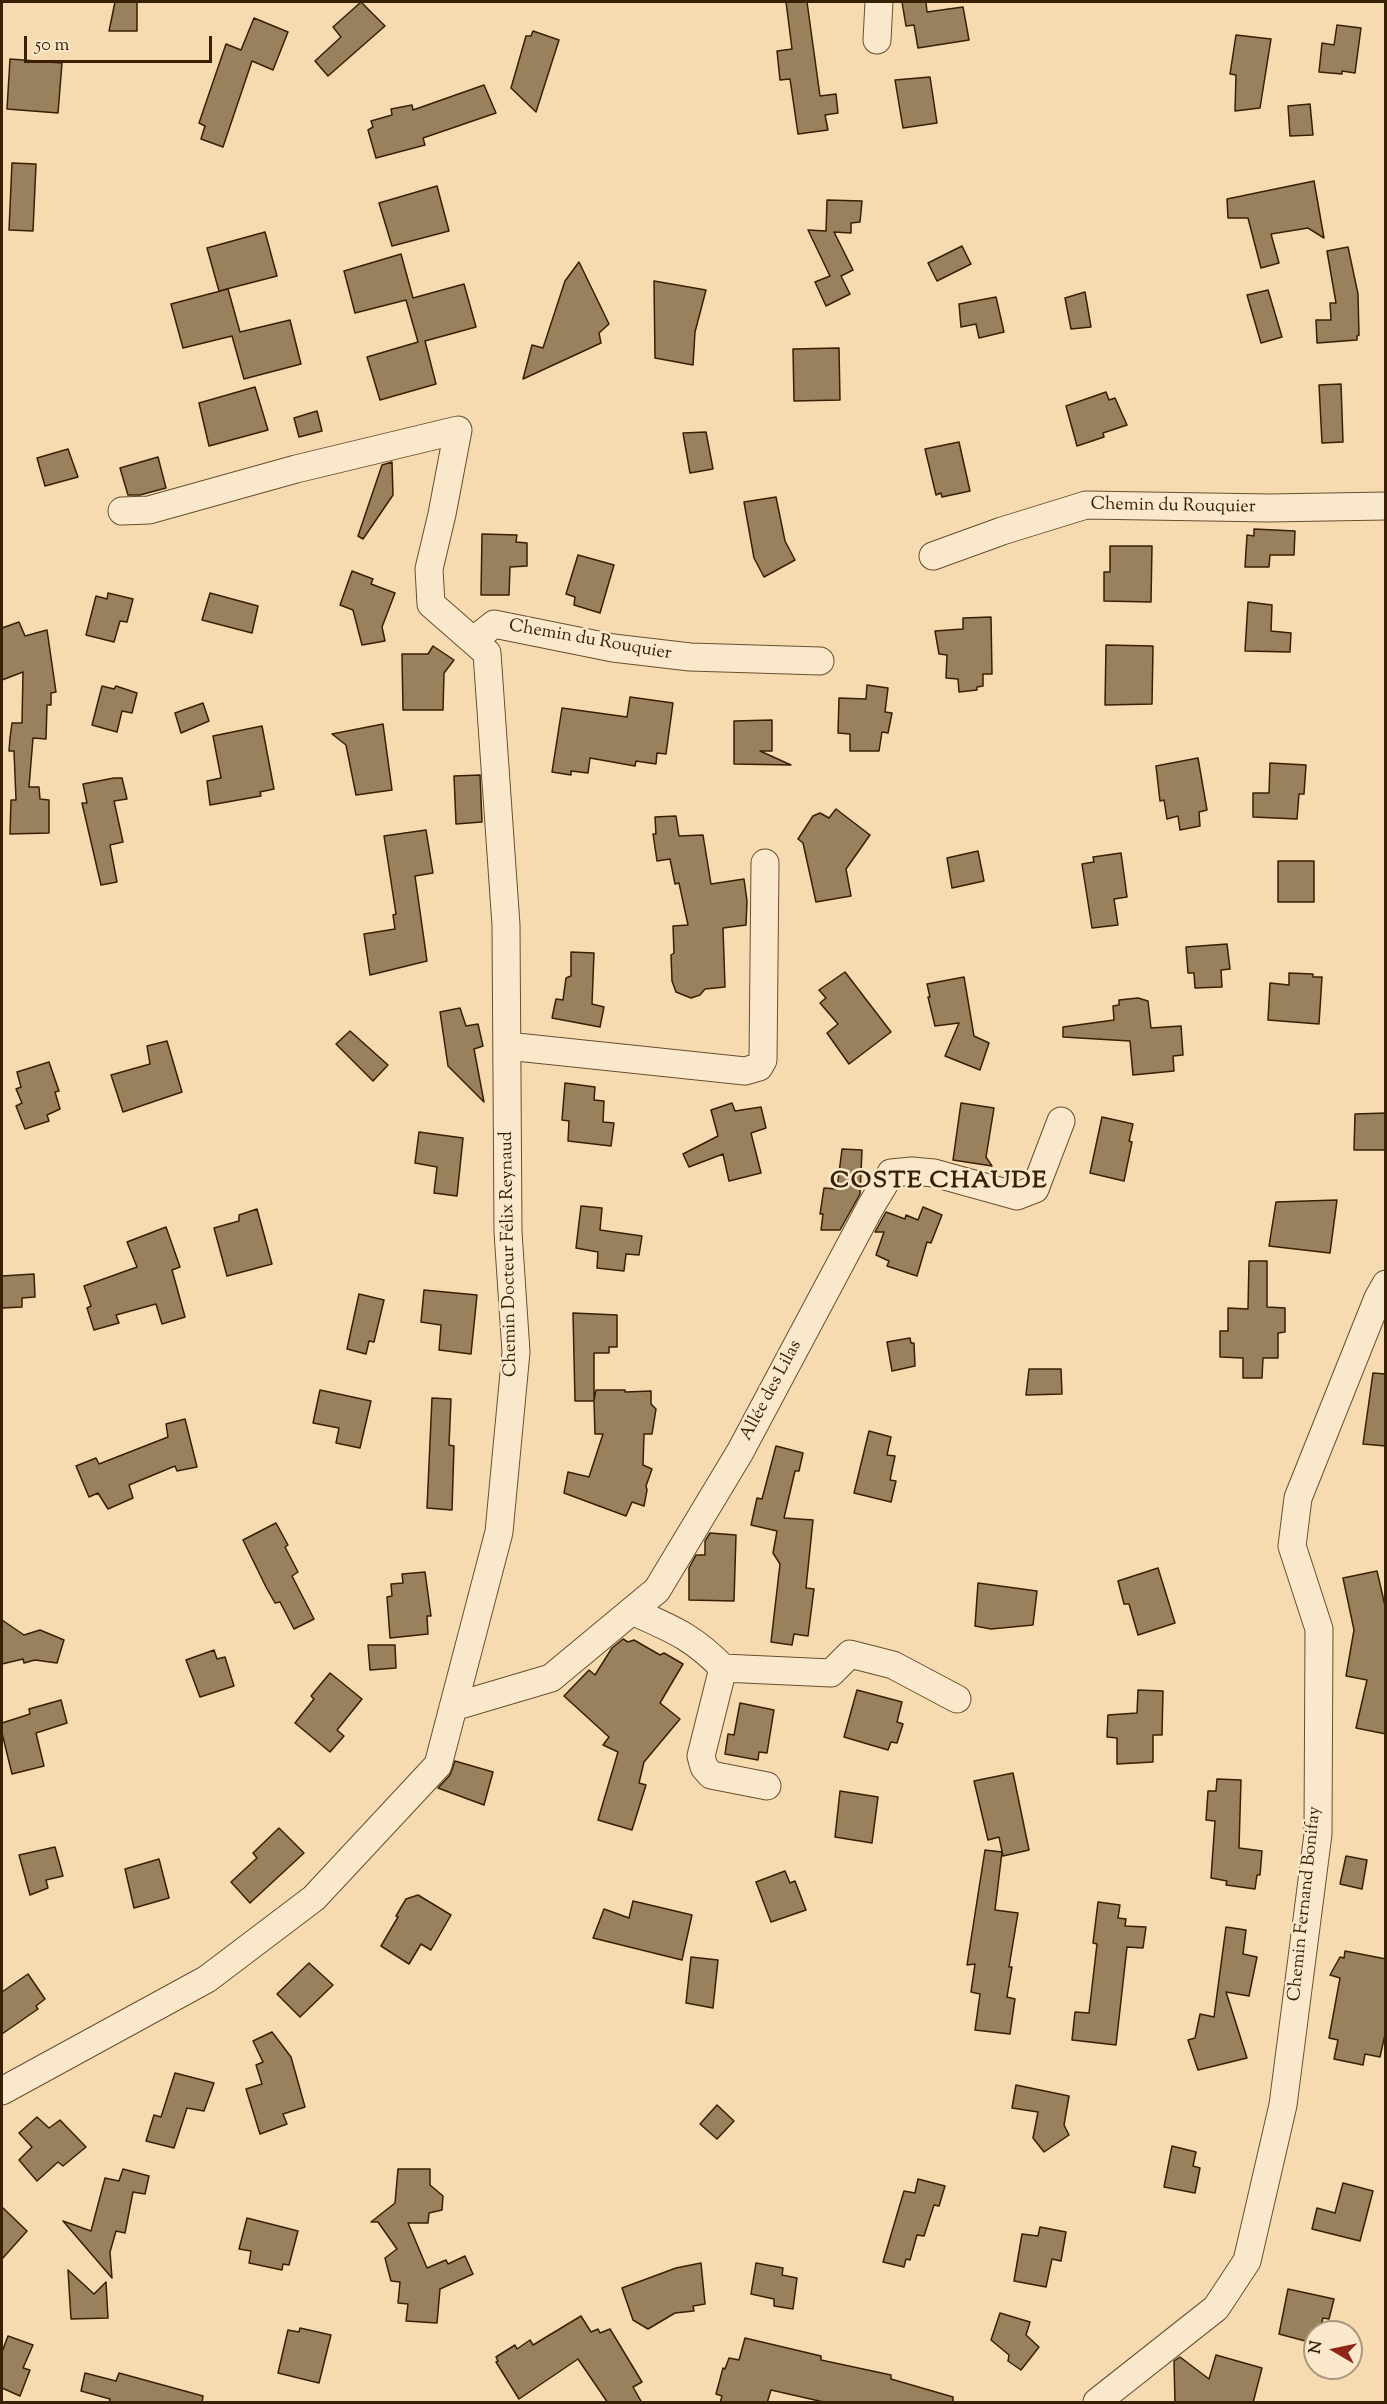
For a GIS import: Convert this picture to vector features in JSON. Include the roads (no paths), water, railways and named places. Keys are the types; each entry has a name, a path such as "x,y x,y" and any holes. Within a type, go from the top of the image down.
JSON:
{"street":[{"path":"877,40 879,2"},
{"name":"Chemin Docteur Félix Reynaud","path":"2,2091 207,1979 314,1898 438,1765 499,1532 516,1352 508,1232 506,924 487,653 431,604 430,592 429,569 458,430 296,470 149,510 122,512"},
{"name":"Chemin du Rouquier","path":"933,556 1002,531 1086,505 1269,508 1386,506"},
{"name":"Chemin du Rouquier","path":"474,640 494,624 613,648 690,657 820,661"},
{"path":"507,1046 745,1071 759,1067 763,1060 765,862"},
{"name":"Allée des Lilas","path":"453,1707 550,1678 657,1590 740,1452 866,1215 891,1173 912,1171 934,1173 1017,1196 1035,1189 1060,1121"},
{"name":"Chemin Fernand Bonifay","path":"1097,2403 1216,2308 1247,2261 1283,2105 1318,1834 1319,1629 1292,1546 1298,1498 1378,1298 1386,1284"},
{"path":"632,1611 686,1635 704,1648 723,1668 831,1673 850,1654 892,1665 957,1699"},
{"path":"723,1668 701,1756 704,1767 711,1775 767,1786"}],"district":[{"name":"COSTE CHAUDE","path":"939,1183"}]}
